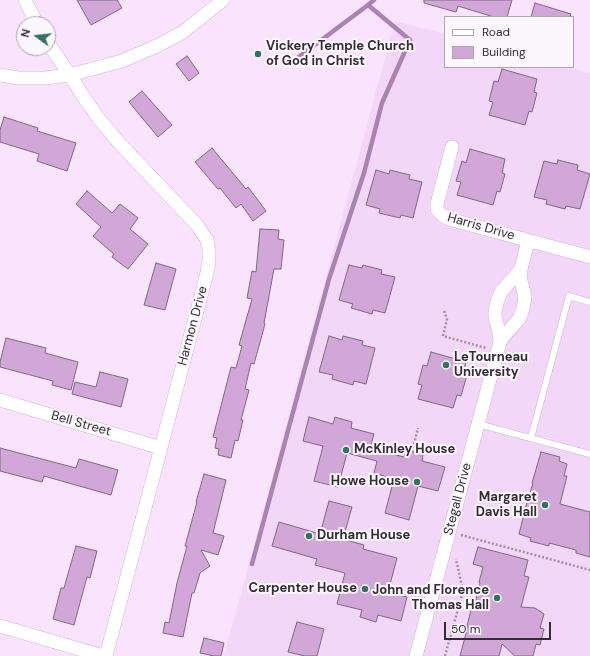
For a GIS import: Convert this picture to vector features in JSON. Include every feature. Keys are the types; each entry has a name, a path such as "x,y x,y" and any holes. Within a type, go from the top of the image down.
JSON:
{"street":[{"path":"25,0 33,16"},
{"path":"0,75 18,78 46,78 70,75 122,61 159,45 183,32 223,0"},
{"name":"Harmon Drive","path":"56,55 90,107 111,134 197,224 207,240 209,250 207,273 106,656"},
{"name":"Harris Drive","path":"452,147 436,204 439,213 449,219 590,257"},
{"name":"Stegall Drive","path":"494,345 519,320 524,309 525,297 520,277 528,241"},
{"name":"Stegall Drive","path":"416,656 478,424 494,345 500,337 495,317 497,302 501,292 521,269"},
{"name":"Bell Street","path":"0,400 161,448"},
{"path":"0,626 103,656"}],"lane":[{"path":"531,438 569,296 590,302"},
{"path":"478,424 590,454"}],"path":[{"path":"444,311 447,319 443,336 494,345"},
{"path":"412,452 418,428"},
{"path":"449,532 590,570"},
{"path":"445,656 463,591 455,554"}],"shaded area":[{"name":"LeTourneau University","path":"395,21 444,34 444,68 571,68 590,73 590,656 224,656"}],"building":[{"path":"77,0 117,0 122,8 91,25"},
{"path":"424,0 512,0 507,16 491,16 458,6 456,12 424,3"},
{"path":"535,3 571,14 570,16 531,16"},
{"path":"187,56 199,73 189,81 176,64"},
{"path":"502,69 537,79 534,92 537,93 532,112 529,111 525,125 489,115 493,102 489,101 494,81 498,82"},
{"path":"142,91 172,125 158,137 129,102"},
{"path":"4,117 38,128 37,131 76,143 67,171 37,161 39,154 0,142 0,130"},
{"path":"212,148 246,189 248,187 266,211 253,221 241,204 236,208 220,188 218,189 195,162"},
{"path":"470,149 505,159 502,173 505,174 500,192 497,191 493,205 457,195 461,182 456,181 462,161 466,163"},
{"path":"558,160 578,165 577,170 590,174 580,209 566,206 565,209 546,204 547,200 534,197 544,161 557,164"},
{"path":"376,170 389,174 390,170 410,175 409,179 422,182 413,218 401,215 400,218 379,213 380,209 366,205"},
{"path":"87,191 112,213 120,204 138,218 130,229 148,244 128,269 112,257 114,254 93,236 101,227 76,204"},
{"path":"260,229 279,230 278,239 284,240 281,269 274,269 265,324 254,364 251,363 245,389 249,390 241,420 243,420 238,441 235,440 231,458 218,455 219,449 215,448 217,438 213,437 231,367 236,368 242,346 239,345 252,299 247,298 252,271 256,272"},
{"path":"156,263 176,269 165,310 144,305"},
{"path":"349,265 362,268 363,265 382,270 381,274 395,277 385,313 373,310 372,314 351,308 353,304 339,300"},
{"path":"329,336 342,340 343,336 363,341 362,345 375,348 366,384 354,381 353,385 332,379 333,375 319,372"},
{"path":"6,338 46,348 45,353 78,362 71,390 52,385 53,381 0,367"},
{"path":"431,352 466,362 463,374 467,375 461,396 457,395 453,408 418,399 422,385 418,384 423,365 427,366"},
{"path":"100,372 128,379 121,407 72,394 75,382 96,387"},
{"path":"309,417 333,424 335,417 352,422 351,428 374,434 370,448 404,457 406,450 423,455 422,461 445,467 438,491 418,486 409,520 385,513 394,479 374,473 377,461 347,453 338,487 314,481 323,446 303,441"},
{"path":"0,448 76,468 79,459 118,470 111,495 44,476 42,482 0,471"},
{"name":"Margaret Davis Hall","path":"541,452 560,457 559,461 567,464 564,476 567,476 560,504 590,512 590,557 576,553 576,550 549,543 549,546 530,541 531,538 519,534"},
{"path":"204,474 226,480 213,533 224,536 218,555 201,550 210,566 200,573 194,593 192,593 183,637 163,633 165,622 169,623 177,583 187,546 185,546"},
{"path":"329,501 352,507 343,539 364,545 363,549 397,558 388,592 407,597 401,621 378,615 376,622 360,617 362,610 337,604 345,573 315,565 317,559 272,546 279,522 320,534"},
{"path":"76,546 97,551 90,578 87,577 74,625 53,619 61,588 64,588"},
{"name":"John and Florence Thomas Hall","path":"478,547 528,560 524,576 529,577 521,607 535,608 544,614 540,628 544,629 540,645 536,644 533,656 515,656 502,644 499,656 460,656 471,610 473,611 483,567 473,564"},
{"path":"297,622 324,629 317,656 305,656 288,652"},
{"path":"204,638 224,643 221,656 200,653"}],"waterway":[{"path":"252,564 329,279 364,173 382,103 410,40 368,5 374,0"},
{"path":"292,62 368,5"}],"place":[{"name":"Vickery Temple Church of God in Christ","path":"258,54"},
{"name":"LeTourneau University","path":"446,365"},
{"name":"McKinley House","path":"346,450"},
{"name":"Howe House","path":"417,482"},
{"name":"Margaret Davis Hall","path":"545,505"},
{"name":"Durham House","path":"309,536"},
{"name":"Carpenter House","path":"365,589"},
{"name":"John and Florence Thomas Hall","path":"497,598"}]}
